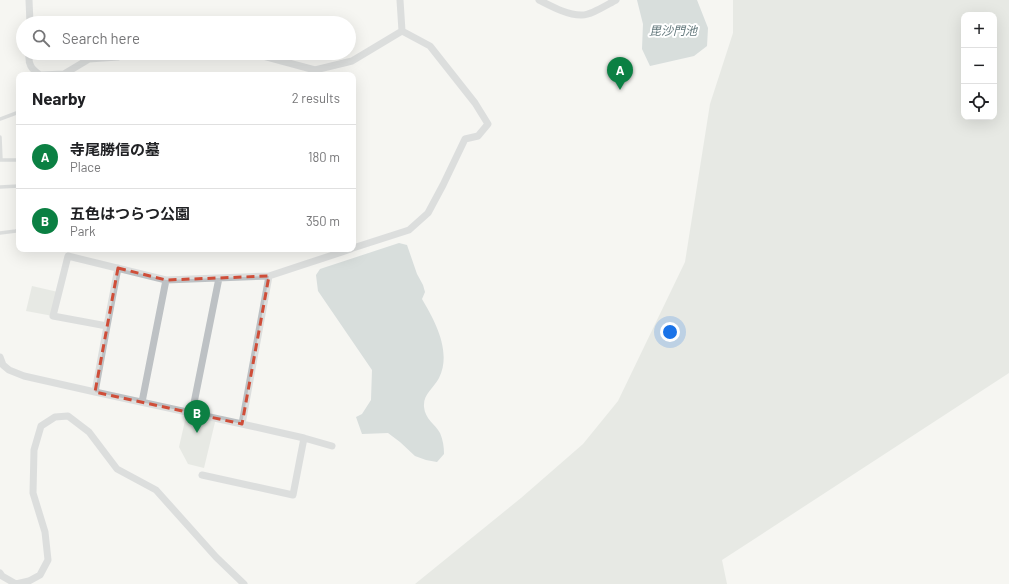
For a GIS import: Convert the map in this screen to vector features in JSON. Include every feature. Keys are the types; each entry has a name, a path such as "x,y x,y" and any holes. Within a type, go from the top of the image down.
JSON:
{"street":[{"path":"29,0 30,16"},
{"path":"400,0 402,31"},
{"path":"539,0 559,10 582,16 616,0"},
{"path":"356,58 402,31"},
{"path":"356,248 409,230 428,213 444,185 465,139 478,136 488,124 475,103 430,46 402,31"},
{"path":"28,60 33,70 36,72"},
{"path":"67,72 87,60"},
{"path":"278,60 315,70 352,60"},
{"path":"107,326 53,316 68,256 166,280 269,276 343,252"},
{"path":"95,392 118,268"},
{"path":"242,424 269,276"},
{"path":"192,413 219,278"},
{"path":"142,402 166,280"},
{"path":"0,357 3,365 9,370 24,376 304,438 332,446"},
{"path":"0,573 2,576 16,584 29,581 40,576 48,560 45,532 33,493 34,450 41,426 55,416 68,416 89,432 117,469 156,490 216,557 244,584"},
{"path":"202,476 293,495 304,438"}],"lane":[{"path":"0,119 16,113"},
{"path":"0,137 0,160 16,160"},
{"path":"0,187 16,186"},
{"path":"0,232 16,231"}],"highlighted area":[{"path":"118,268 166,280 269,276 242,424 95,392"}],"shaded area":[{"path":"733,0 1009,0 1009,373 722,560 727,584 415,584 521,498 583,444 618,401 685,262 710,104 733,33"},
{"path":"32,286 58,292 53,316 26,311"},
{"path":"187,412 216,418 204,468 188,464 179,447"}],"water":[{"name":"毘沙門池","path":"637,0 697,0 708,28 707,46 694,56 650,66 642,49 643,24"},
{"path":"399,243 407,245 425,292 422,299 437,327 443,347 443,368 437,382 427,395 424,402 426,415 440,433 443,441 444,454 437,462 415,456 388,433 362,434 356,417 362,414 371,400 372,370 318,291 316,275 320,269"}],"place":[{"name":"寺尾勝信の墓","path":"620,90"},
{"name":"五色はつらつ公園","path":"197,433"}]}
